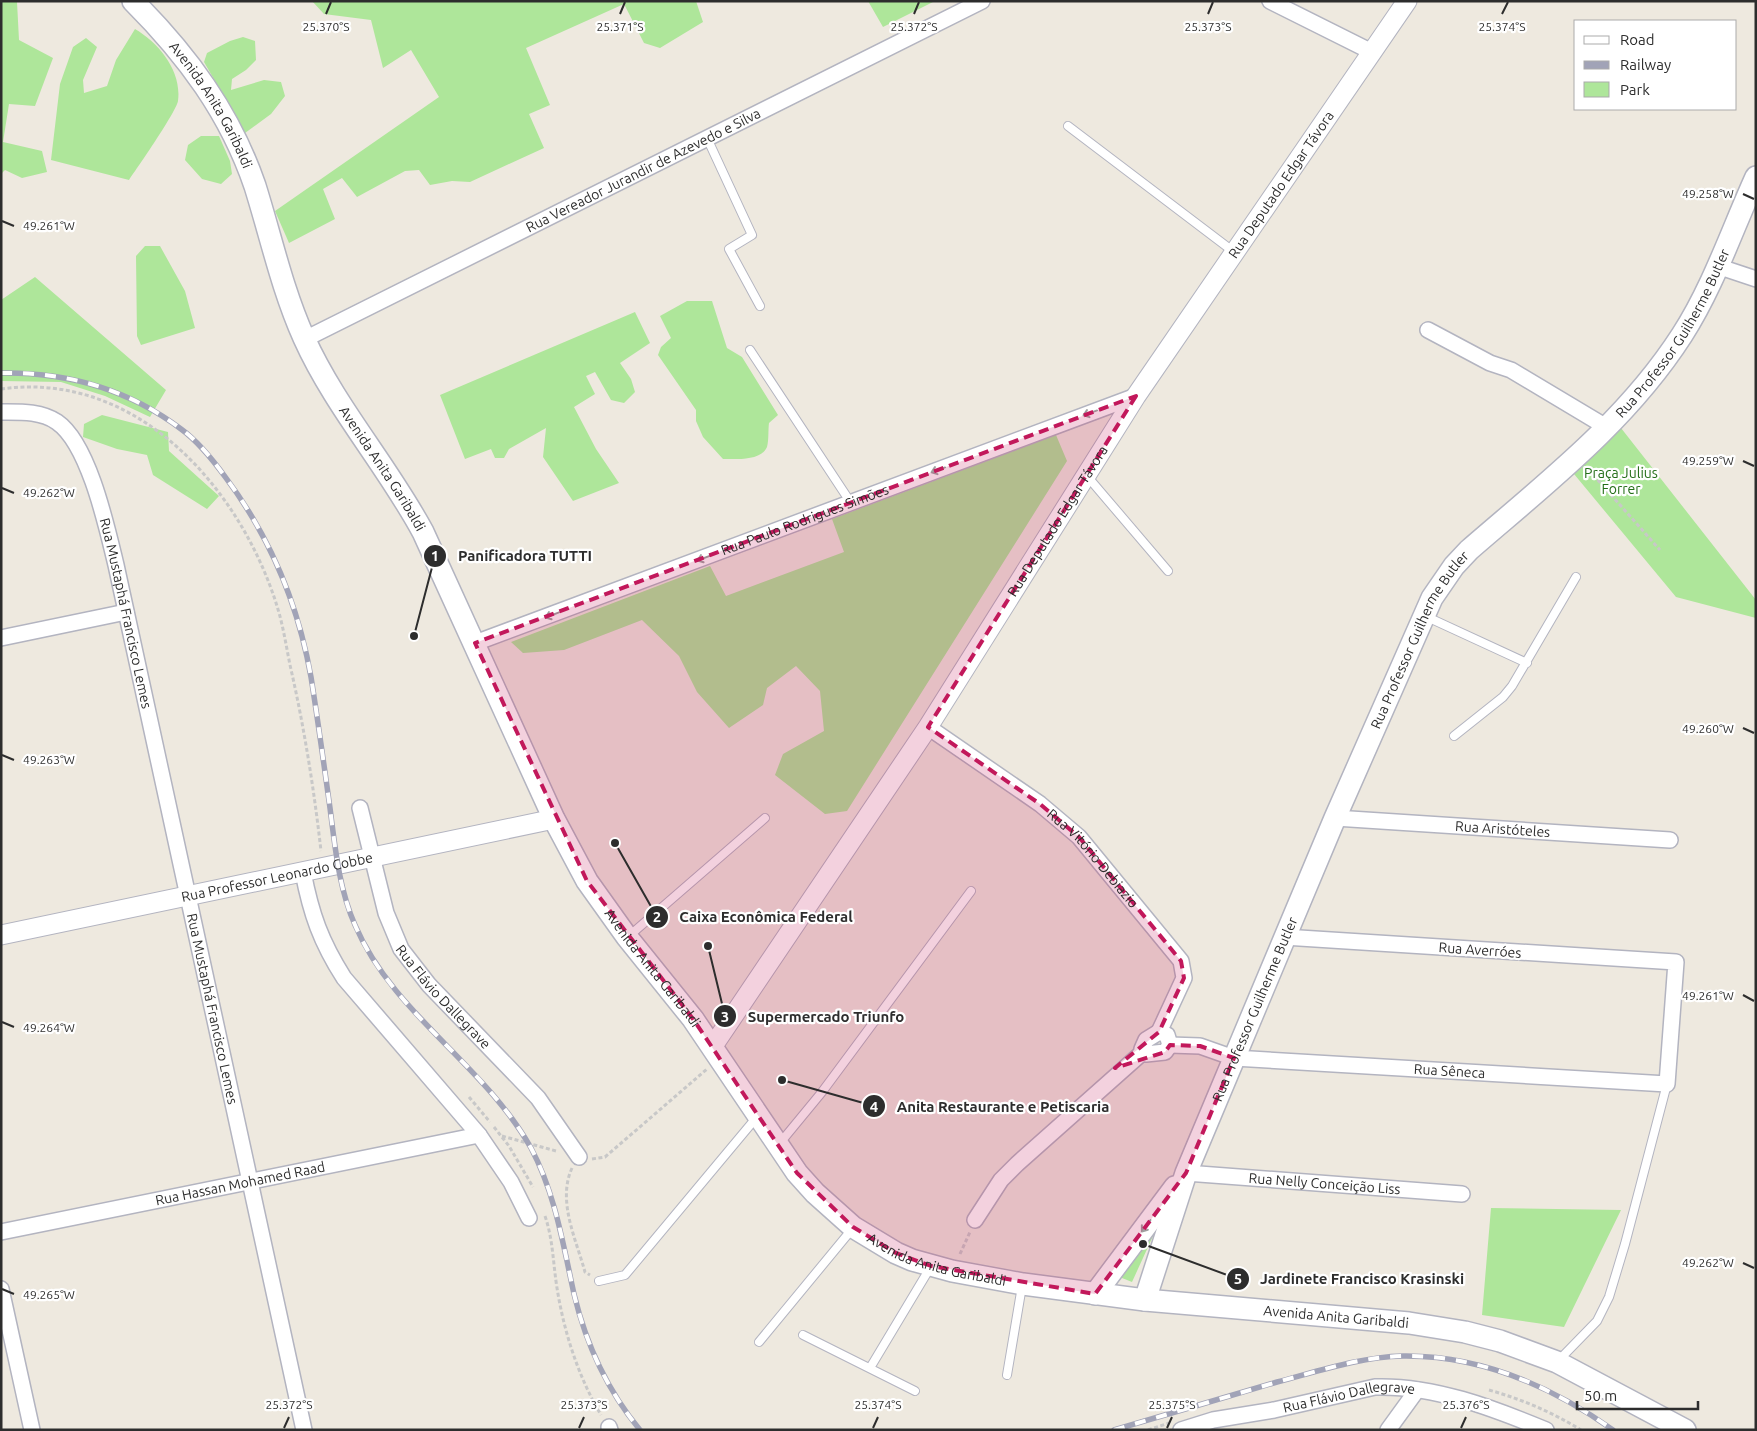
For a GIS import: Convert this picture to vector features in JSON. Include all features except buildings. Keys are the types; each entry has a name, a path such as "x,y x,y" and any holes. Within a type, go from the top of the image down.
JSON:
{"main road":[{"name":"Avenida Anita Garibaldi","path":"133,1 174,43 214,98 228,122 254,184 288,299 305,339 337,398 411,509 475,643 554,819 587,881 627,937 677,997 717,1052 778,1147 815,1193 853,1227 896,1253 931,1266 1023,1284 1095,1294 1435,1327 1500,1341 1557,1362 1674,1428"},
{"name":"Rua Professor Guilherme Butler","path":"1145,1300 1186,1173 1335,818 1424,615 1442,581 1469,550 1608,428 1644,388 1677,342 1694,314 1756,177"},
{"name":"Rua Professor Guilherme Butler","path":"1095,1294 1186,1173"}],"street":[{"name":"Rua Vereador Jurandir de Azevedo e Silva","path":"305,339 982,1"},
{"path":"1270,1 1372,52"},
{"name":"Rua Deputado Edgar Távora","path":"717,1052 928,727 1136,396 1407,1"},
{"path":"1716,266 1756,279"},
{"path":"1428,330 1490,363 1511,370 1608,428"},
{"name":"Rua Paulo Rodrigues Simões","path":"475,643 1136,396"},
{"name":"Rua Mustaphá Francisco Lemes","path":"1,412 27,412 45,416 58,422 76,444 99,498 126,612 304,1430"},
{"path":"1,638 126,612"},
{"name":"Rua Vitório Debiazio","path":"928,727 1040,804 1079,837 1181,962 1184,978 1159,1032 1143,1044 1143,1052"},
{"name":"Rua Flávio Dallegrave","path":"360,808 386,913 401,948 429,985 538,1098 579,1157"},
{"name":"Rua Aristóteles","path":"1335,818 1670,840"},
{"name":"Rua Professor Leonardo Cobbe","path":"1,935 554,819"},
{"path":"303,872 316,926 328,952 344,978 480,1135 511,1182 529,1218"},
{"name":"Rua Averróes","path":"1284,938 1676,962 1667,1084"},
{"path":"975,1220 1001,1180 1017,1164 1143,1052 1150,1055 1161,1053 1170,1045 1167,1035 1159,1032"},
{"name":"Rua Sêneca","path":"1170,1045 1200,1046 1234,1058 1667,1084"},
{"name":"Rua Hassan Mohamed Raad","path":"1,1232 480,1135"},
{"name":"Rua Nelly Conceição Liss","path":"1186,1173 1462,1194"},
{"path":"1,1289 32,1430"},
{"name":"Rua Flávio Dallegrave","path":"1181,1430 1213,1420 1274,1410 1375,1387 1417,1390 1481,1406 1546,1430"},
{"path":"1388,1430 1417,1390"}],"lane":[{"path":"1068,126 1234,252"},
{"path":"707,138 752,235 729,249 760,306"},
{"path":"750,350 851,503"},
{"path":"1086,474 1168,571"},
{"path":"1454,736 1503,697 1527,663 1576,577"},
{"path":"1424,615 1527,663"},
{"path":"627,937 764,818"},
{"path":"778,1147 822,1092 971,892"},
{"path":"1557,1362 1597,1321 1609,1297 1625,1244 1667,1084"},
{"path":"599,1281 625,1275 758,1116"},
{"path":"759,1342 853,1227"},
{"path":"870,1368 931,1266"},
{"path":"1007,1375 1023,1284"},
{"path":"803,1334 915,1391"}],"path":[{"path":"1,389 54,387 94,396 133,413 172,441 207,478 237,520 263,568 278,606 301,714 321,853"},
{"path":"1577,457 1660,550"},
{"path":"480,1135 501,1136 595,1160 605,1157 717,1052"},
{"path":"579,1157 571,1170 565,1186 567,1208 585,1272 599,1281"},
{"path":"952,1271 975,1220"}],"highlighted area":[{"path":"1136,396 928,727 1040,804 1079,837 1181,961 1184,978 1159,1032 1115,1068 1165,1052 1170,1045 1200,1046 1234,1058 1186,1173 1095,1294 931,1266 896,1253 853,1227 797,1173 693,1019 587,881 475,643"}],"green space":[{"path":"1,1 17,2 19,40 53,58 35,106 9,104 3,142 42,151 47,172 22,178 5,170 1,174"},
{"path":"312,1 696,1 703,22 660,48 644,43 624,4 526,48 550,105 529,114 544,148 470,182 452,181 430,185 419,170 405,171 357,197 342,178 323,189 335,219 289,243 275,211 439,97 411,50 383,68 371,20 324,14"},
{"path":"868,1 935,1 883,27"},
{"path":"135,29 160,50 167,59 176,79 178,101 156,140 129,180 51,160 60,84 73,47 86,38 97,47 83,80 84,93 107,86 116,60"},
{"path":"243,37 255,41 256,60 246,70 232,79 231,90 264,80 281,82 285,96 271,114 245,133 204,62 207,53 230,41"},
{"path":"201,136 219,136 230,161 232,174 221,184 202,179 185,160 188,145"},
{"path":"145,246 160,246 185,291 195,328 141,345 137,336 136,256"},
{"path":"35,277 166,390 150,417 105,396 61,382 1,381 1,300"},
{"path":"687,301 712,301 727,348 742,357 778,415 769,423 767,447 759,455 748,458 723,459 703,437 696,421 696,410 658,355 661,347 671,338 660,316"},
{"path":"635,312 650,343 620,363 631,379 635,392 624,403 611,400 595,372 586,376 595,394 574,407 596,449 619,483 573,501 543,457 546,428 509,449 504,458 495,458 491,449 465,459 440,395"},
{"path":"102,415 168,432 169,451 219,496 207,509 153,475 147,455 117,449 83,437 84,424"},
{"name":"Praça Julius Forrer","path":"1621,428 1756,600 1756,618 1676,597 1574,474"},
{"path":"1056,435 1067,461 847,811 825,814 775,775 783,754 824,731 820,691 796,666 767,688 763,705 729,728 697,692 679,656 642,620 564,650 523,653 511,642 710,566 726,596 844,552 832,519"},
{"path":"1491,1208 1621,1210 1564,1327 1482,1315"},
{"path":"1164,1212 1132,1282 1117,1276"}],"railway":[{"path":"1,373 26,373 73,380 118,393 140,403 188,434 216,465 242,500 280,572 298,623 311,677 338,868 345,897 355,925 372,957 392,986 415,1013 489,1090 512,1118 531,1148 552,1201 579,1313 591,1348 617,1399 640,1430"},
{"path":"1114,1430 1324,1369 1371,1359 1403,1356 1432,1357 1460,1361 1514,1376 1565,1400 1613,1430"}],"place":[{"name":"Panificadora TUTTI","path":"414,636"},
{"name":"Caixa Econômica Federal","path":"615,843"},
{"name":"Supermercado Triunfo","path":"708,946"},
{"name":"Anita Restaurante e Petiscaria","path":"782,1080"},
{"name":"Jardinete Francisco Krasinski","path":"1143,1244"}]}
